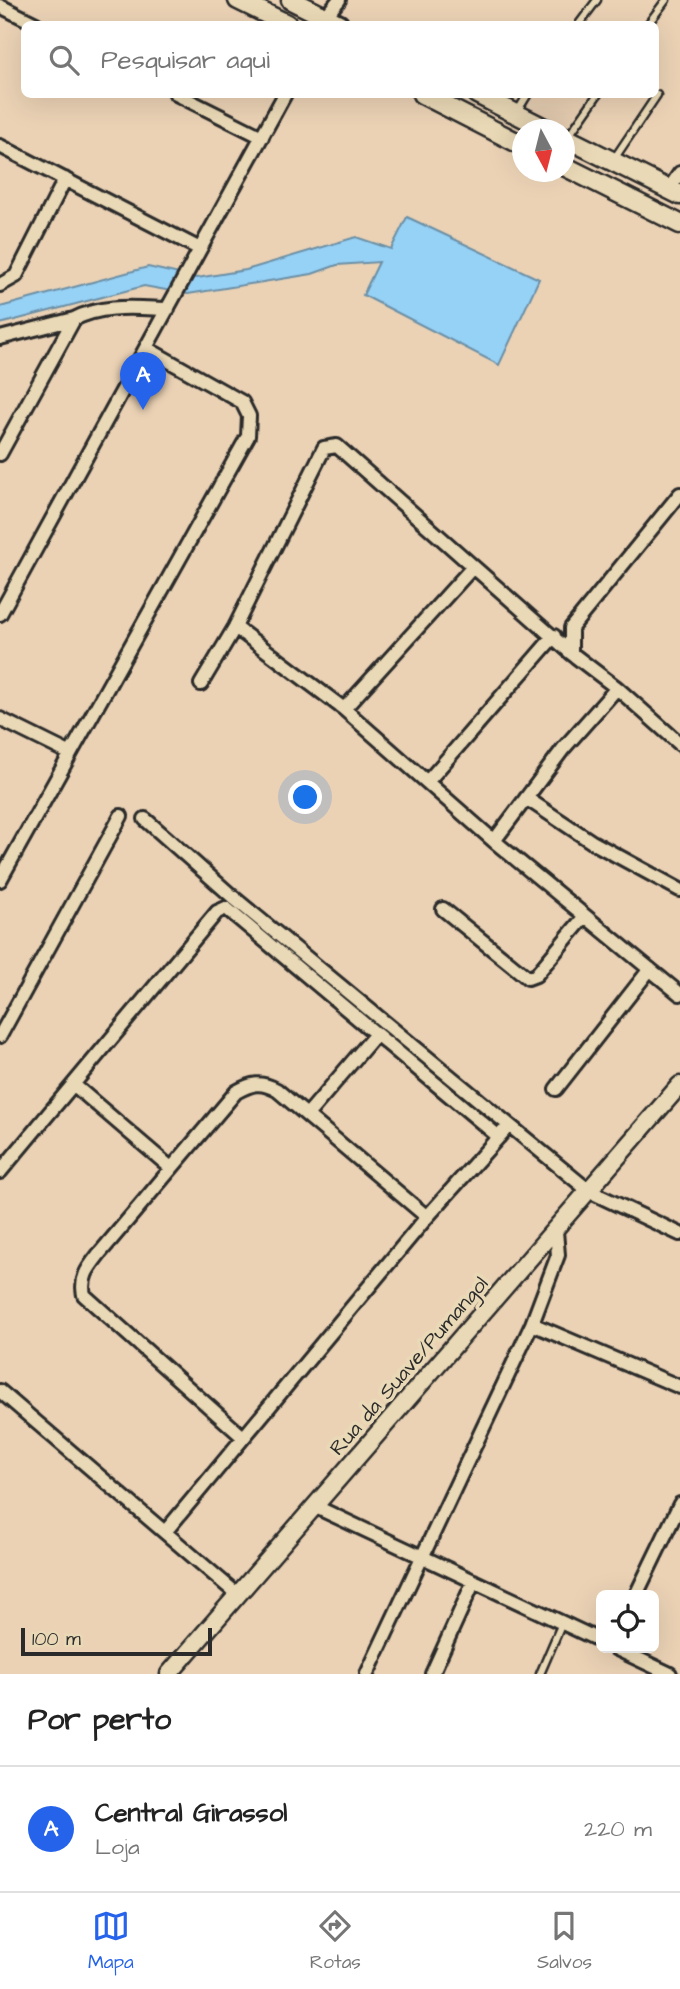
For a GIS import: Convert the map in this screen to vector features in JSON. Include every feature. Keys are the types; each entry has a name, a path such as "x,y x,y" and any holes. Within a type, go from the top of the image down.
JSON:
{"main road":[{"path":"238,0 281,21"},
{"path":"291,0 332,21"},
{"path":"430,98 512,139"},
{"path":"485,98 527,119"},
{"path":"575,142 675,192"},
{"path":"575,171 680,224"}],"street":[{"path":"332,21 339,0"},
{"path":"0,6 30,21"},
{"path":"184,98 262,137"},
{"path":"0,614 283,98"},
{"path":"0,146 200,249"},
{"path":"675,192 680,173"},
{"path":"0,285 16,276 65,179"},
{"path":"0,338 74,319 88,311 119,307 168,309"},
{"path":"0,454 74,319"},
{"path":"0,880 248,436 249,416 242,402 146,348"},
{"path":"201,684 235,627 324,448 330,445 337,446 472,568 680,744"},
{"path":"570,653 571,628 680,494"},
{"path":"344,709 472,568"},
{"path":"235,627 344,709 494,841 680,994"},
{"path":"428,781 554,636"},
{"path":"494,841 617,688"},
{"path":"0,719 69,753"},
{"path":"526,798 592,842 680,890"},
{"path":"0,1036 121,816"},
{"path":"145,819 234,898 589,1191 680,1234"},
{"path":"0,1172 221,909 226,908 499,1137"},
{"path":"443,909 528,978 536,975 584,916"},
{"path":"556,1088 650,969"},
{"path":"307,1115 376,1034"},
{"path":"243,1437 83,1295 81,1284 86,1271 171,1168 236,1092 248,1085 263,1083 307,1115 427,1217"},
{"name":"Rua da Suave/Pumangol","path":"169,1674 680,1085"},
{"path":"74,1086 171,1168"},
{"path":"165,1532 427,1217 509,1126"},
{"path":"367,1674 532,1324 558,1255 556,1231"},
{"path":"532,1324 680,1387"},
{"path":"0,1391 238,1595"},
{"path":"638,1590 680,1504"},
{"path":"314,1506 596,1639"},
{"path":"432,1674 474,1581"},
{"path":"623,1653 650,1670 670,1674"}],"lane":[{"path":"581,21 597,0"},
{"path":"650,21 666,0"},
{"path":"516,113 525,98"},
{"path":"575,126 595,98"},
{"path":"612,161 655,98"},
{"path":"540,1674 562,1623"}],"water":[{"path":"407,217 539,279 499,365 363,295 379,262 337,265 312,274 188,294 144,286 0,324 0,307 148,267 197,278 246,270 356,237 391,249"}],"place":[{"name":"Central Girassol","path":"143,410"}]}
